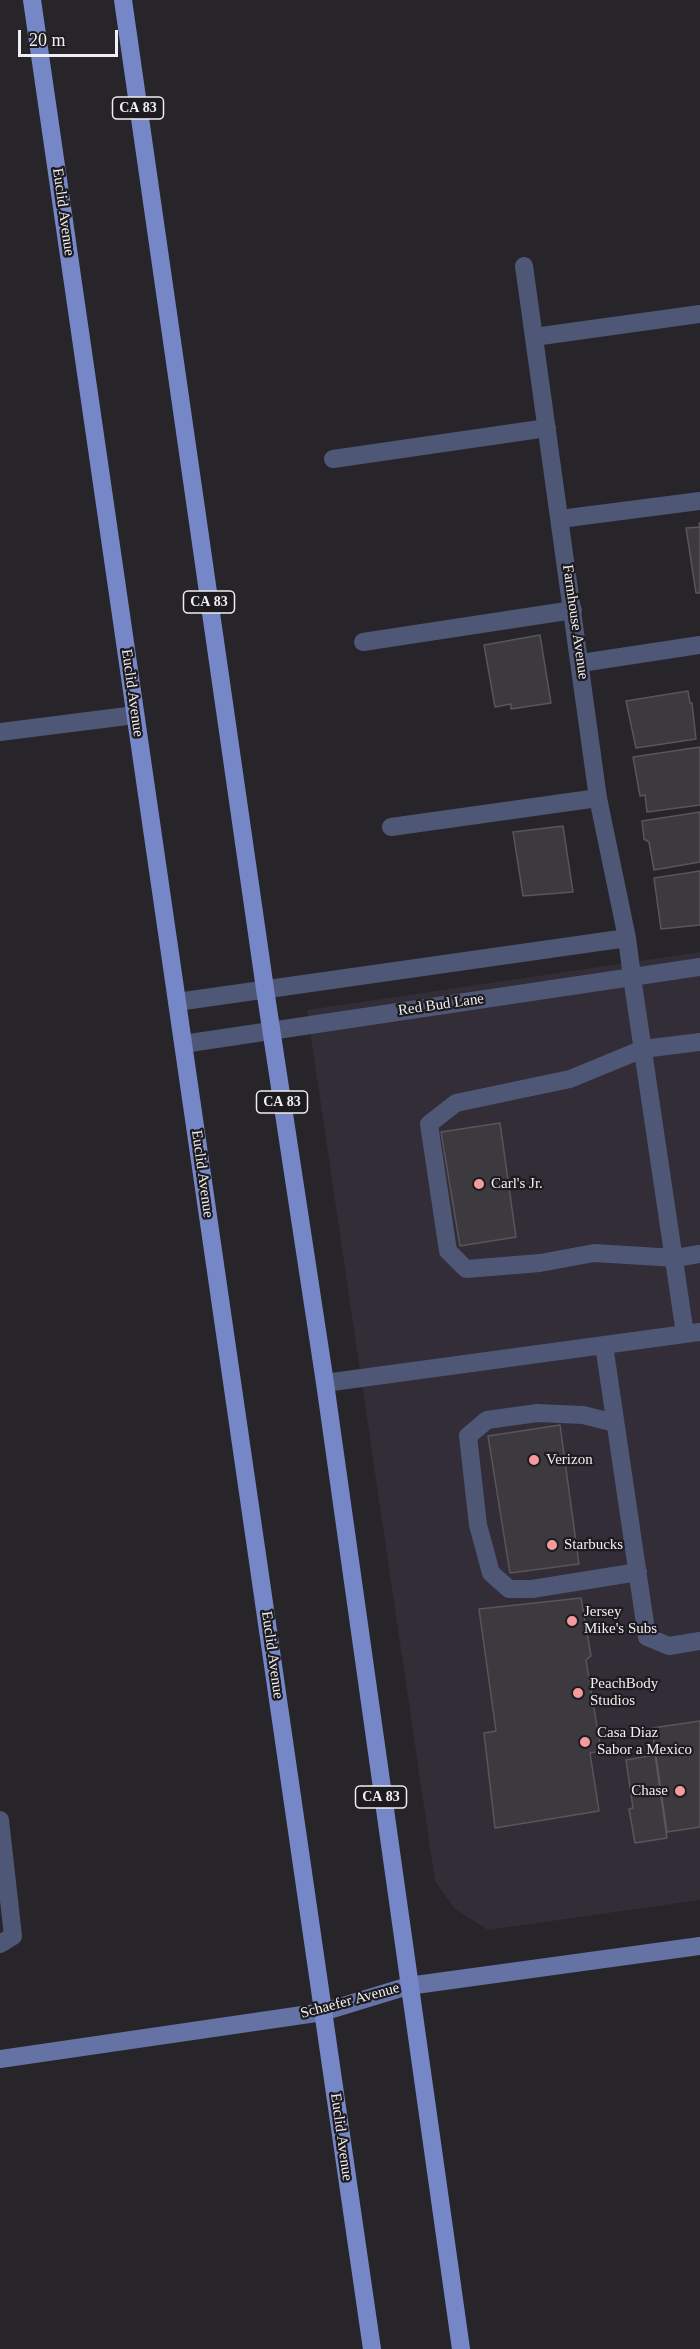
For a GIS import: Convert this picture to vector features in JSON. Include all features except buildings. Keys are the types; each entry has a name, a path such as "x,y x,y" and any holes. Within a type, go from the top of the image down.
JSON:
{"main road":[{"name":"Euclid Avenue","path":"32,0 372,2349"},
{"name":"CA 83","path":"123,0 265,989 325,1383 408,1986 461,2349"}],"street":[{"path":"123,0 128,0"},
{"name":"Farmhouse Avenue","path":"524,266 598,798 627,938 676,1258 693,1333"},
{"path":"534,338 700,314"},
{"path":"333,459 547,428"},
{"path":"561,519 700,501"},
{"path":"363,642 573,610"},
{"path":"581,663 700,645"},
{"path":"0,732 135,715"},
{"path":"391,827 598,798"},
{"path":"177,1002 627,938"},
{"name":"Red Bud Lane","path":"183,1044 700,967"},
{"path":"700,1042 644,1049 570,1079 456,1103 429,1124 448,1251 466,1269 529,1264 594,1253 676,1258 700,1254"},
{"path":"325,1383 693,1333"},
{"path":"604,1345 647,1637 669,1646 700,1641"},
{"path":"615,1423 583,1415 537,1413 487,1420 468,1436 478,1525 491,1573 509,1589 532,1590 638,1572"},
{"path":"0,1820 13,1936 0,1944"},
{"name":"Schaefer Avenue","path":"0,2059 323,2012 408,1986 700,1946"}],"shaded area":[{"path":"700,952 700,1900 488,1930 455,1909 435,1881 307,1010"}],"place":[{"name":"Carl's Jr.","path":"479,1184"},
{"name":"Verizon","path":"534,1460"},
{"name":"Starbucks","path":"552,1545"},
{"name":"Jersey Mike's Subs","path":"572,1621"},
{"name":"PeachBody Studios","path":"578,1693"},
{"name":"Casa Diaz Sabor a Mexico","path":"585,1742"},
{"name":"Chase","path":"680,1791"}]}
